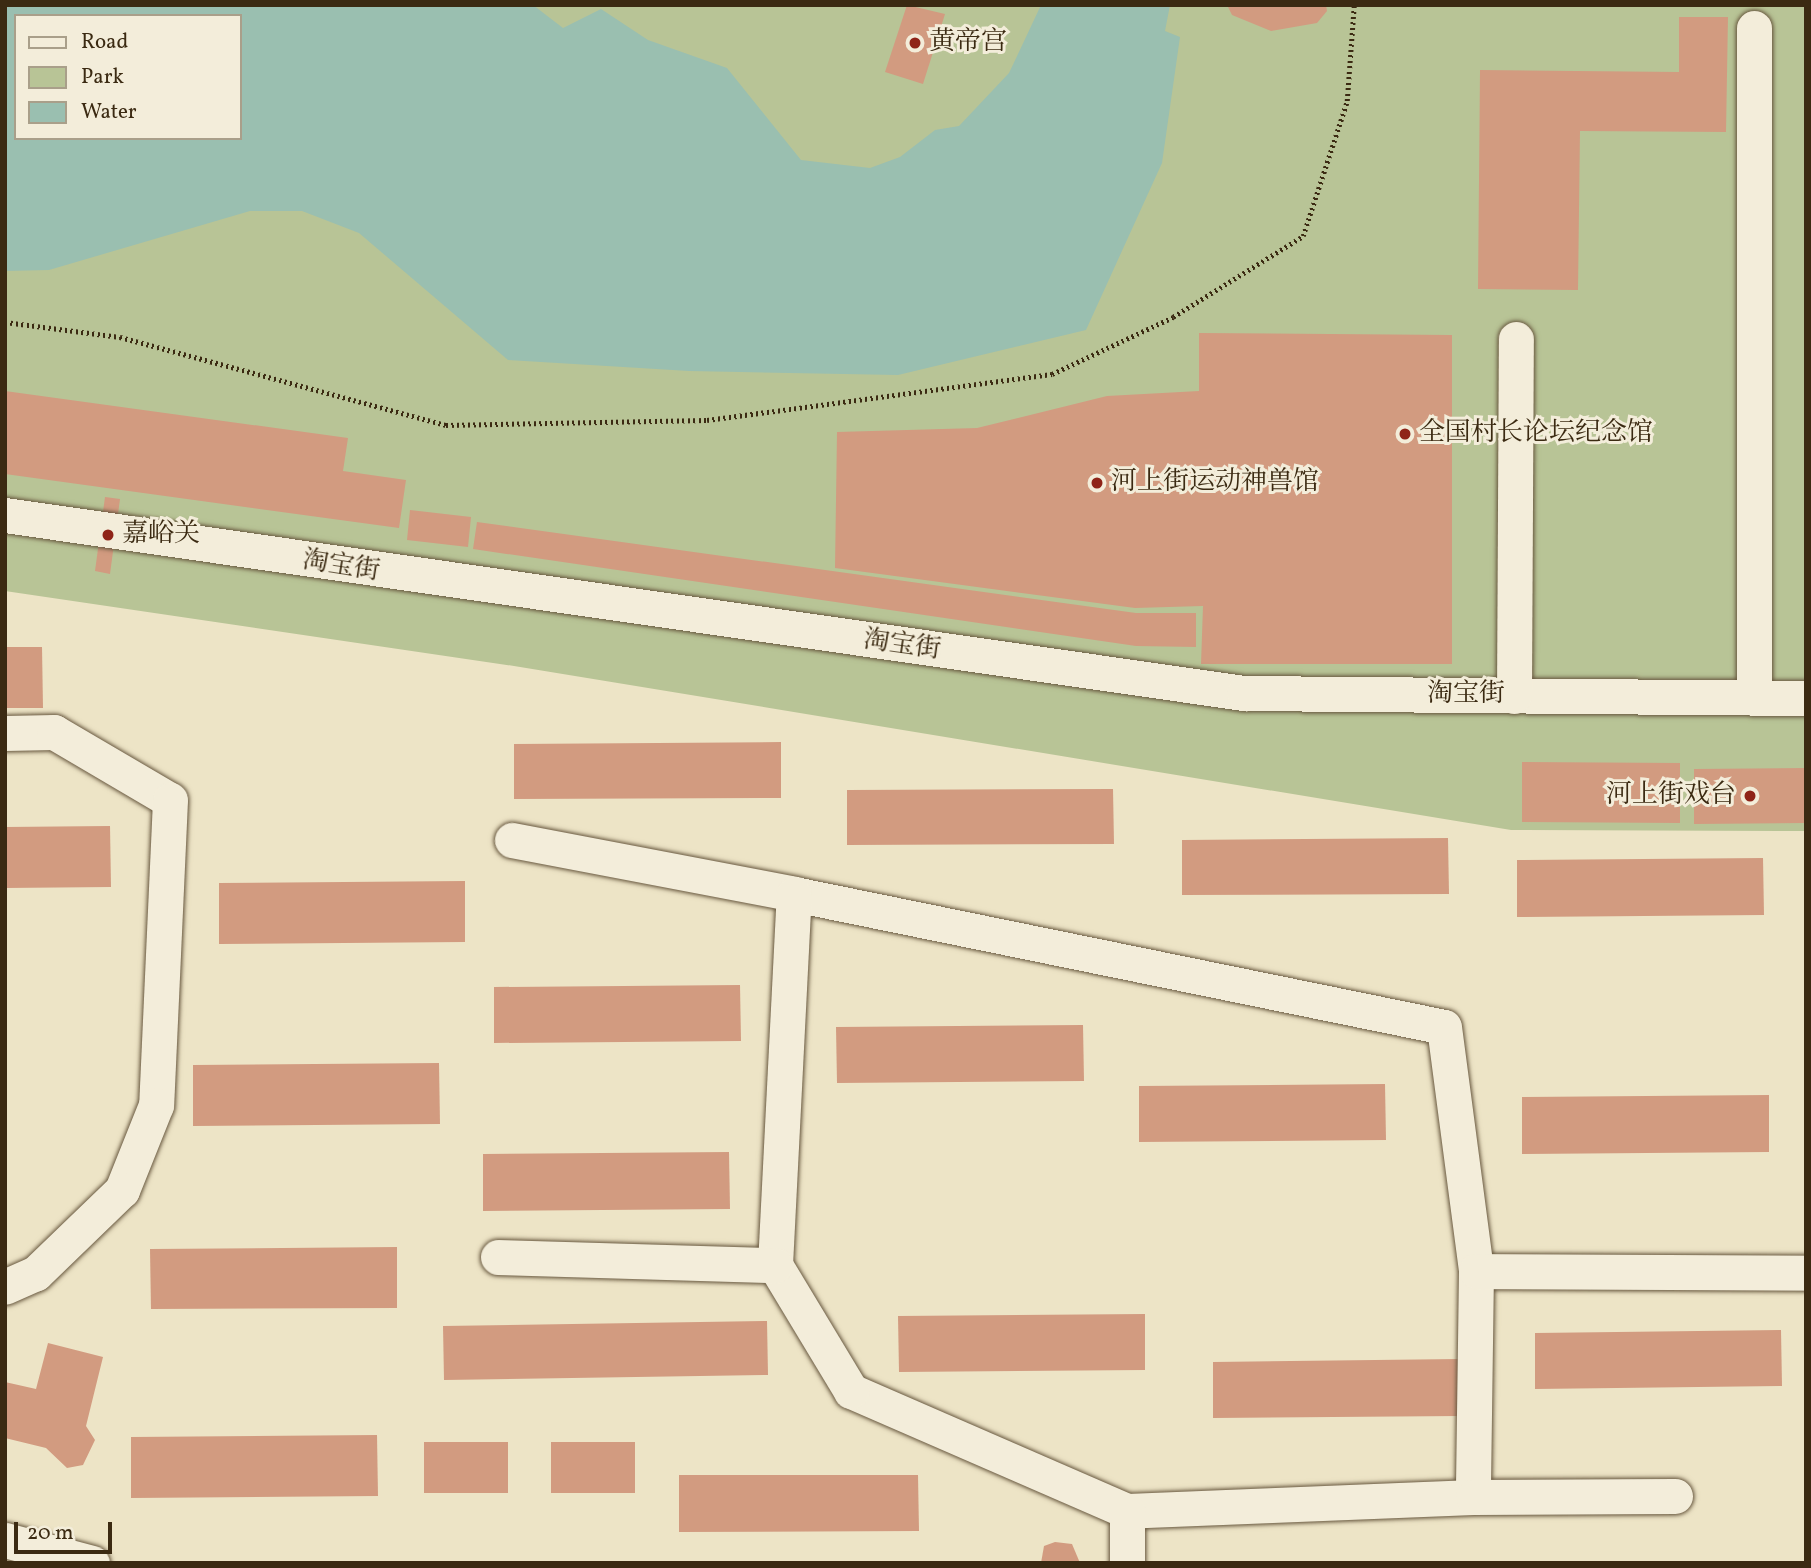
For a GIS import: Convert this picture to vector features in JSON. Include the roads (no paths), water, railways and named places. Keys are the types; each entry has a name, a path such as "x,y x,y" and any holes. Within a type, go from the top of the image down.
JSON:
{"street":[{"path":"1754,28 1754,698"},
{"path":"1514,696 1516,339"},
{"name":"淘宝街","path":"5,515 1244,694 1806,698"},
{"path":"5,733 54,732 170,800 156,1105 122,1190 36,1273 5,1287"},
{"path":"512,840 794,894 1444,1027 1476,1272 1473,1497"},
{"path":"794,894 775,1265 851,1391 1127,1511 1473,1497 1675,1496"},
{"path":"498,1257 775,1265"},
{"path":"1476,1272 1806,1273"},
{"path":"1127,1511 1127,1563"},
{"path":"5,1540 92,1563"}],"water":[{"path":"5,5 533,5 563,28 601,9 648,40 727,68 801,160 870,168 900,157 935,130 959,126 1009,73 1041,5 1170,5 1165,31 1180,37 1162,163 1086,330 898,375 689,371 508,360 359,233 302,211 250,211 49,270 5,271"}],"place":[{"name":"黄帝宫","path":"915,43"},
{"name":"全国村长论坛纪念馆","path":"1405,434"},
{"name":"河上街运动神兽馆","path":"1097,483"},
{"name":"嘉峪关","path":"108,535"},
{"name":"河上街戏台","path":"1750,796"}]}
